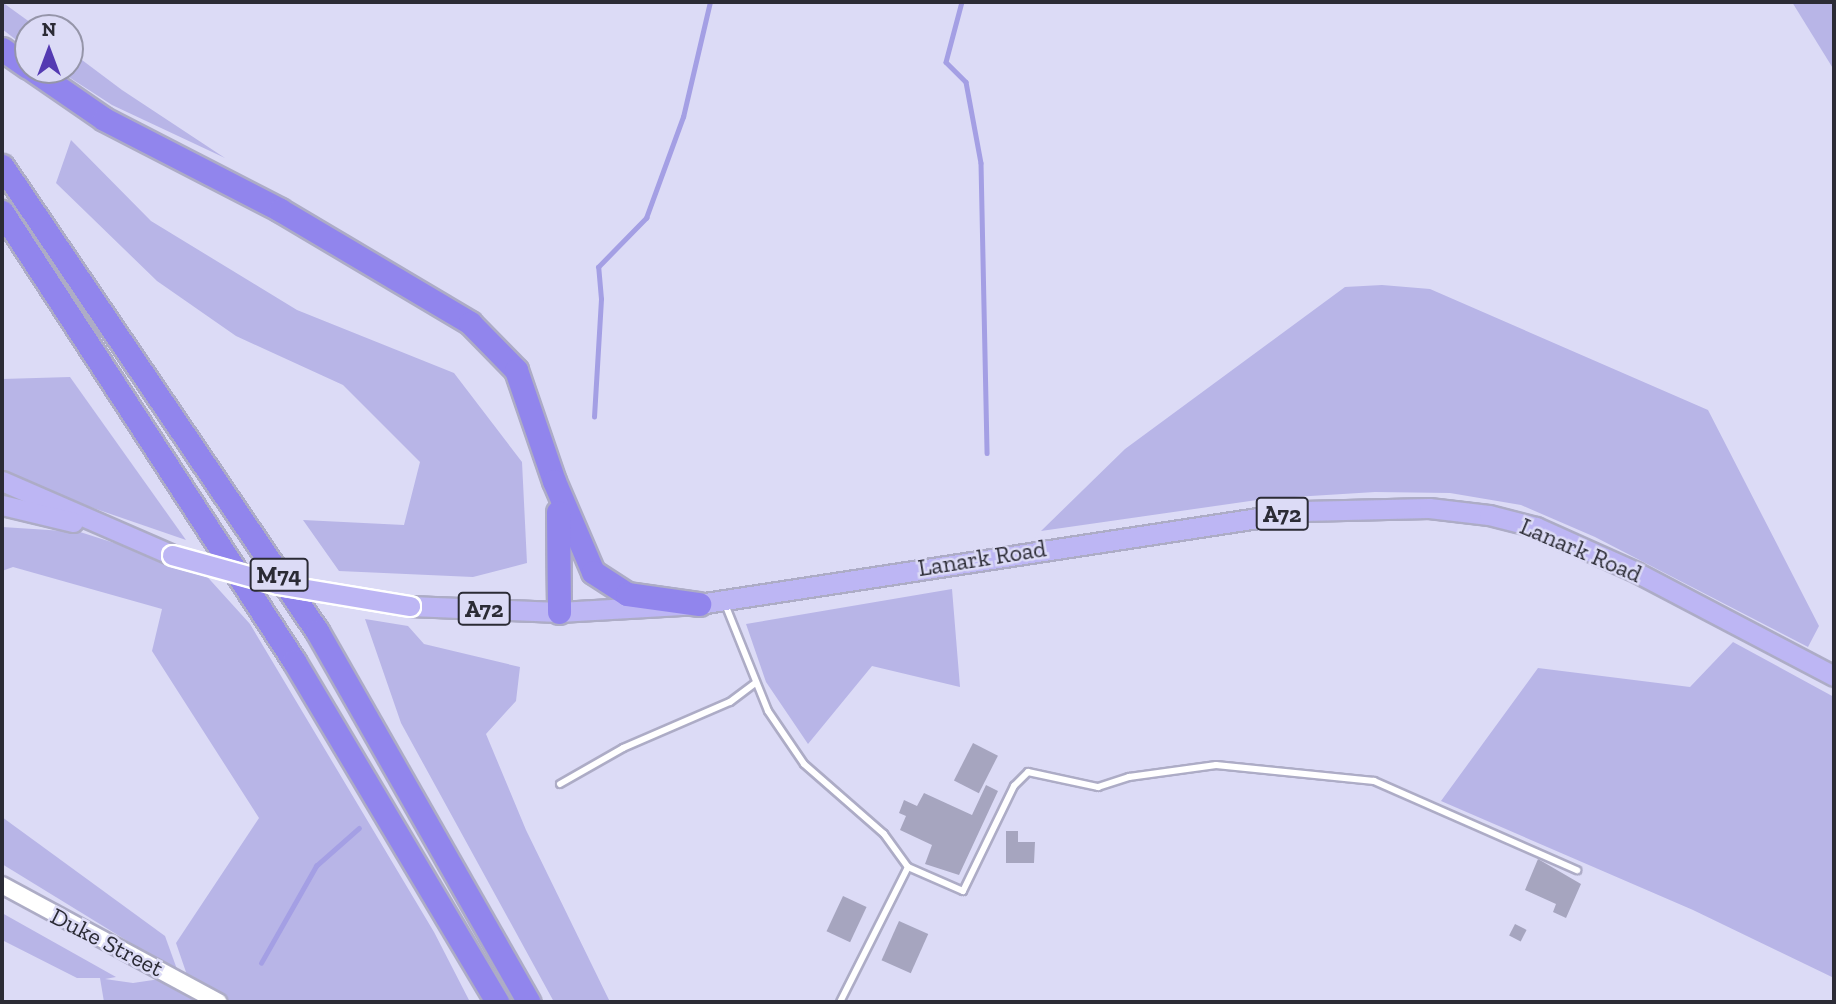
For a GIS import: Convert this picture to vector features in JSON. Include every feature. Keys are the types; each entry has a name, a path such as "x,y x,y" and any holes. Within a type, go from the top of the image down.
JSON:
{"highway":[{"path":"53,84 104,120 280,210 470,323 516,370 554,481 581,551 593,572 609,586 653,600 699,604"},
{"name":"M74","path":"2,166 317,631 529,1002"},
{"name":"M74","path":"2,212 294,661 497,1002"},
{"path":"554,481 561,540 559,612"}],"main road":[{"name":"Lanark Road","path":"2,481 104,529 172,555 277,584 410,606 559,612 699,604 1303,511 1429,508 1489,515 1546,531 1658,584 1834,676"},
{"name":"Lanark Road","path":"6,509 104,529"}],"street":[{"name":"Duke Street","path":"2,884 218,1002"}],"lane":[{"path":"723,600 768,711 804,764 884,834 908,867 963,891 1014,786 1028,772 1098,787 1129,777 1216,765 1374,781 1577,870"},
{"path":"560,784 623,748 730,702 755,683"},
{"path":"840,1002 908,867"}],"shaded area":[{"path":"2,2 19,14 14,14 14,38 2,29"},
{"path":"1792,2 1834,2 1834,70"},
{"path":"84,62 225,158 112,105 80,84 84,84"},
{"path":"71,140 151,221 297,310 454,373 522,462 527,563 473,577 339,571 303,520 404,525 420,462 343,385 236,336 157,281 56,183"},
{"path":"1382,285 1430,289 1708,410 1819,626 1808,647 1595,537 1521,505 1450,493 1375,492 1264,499 1041,531 1125,449 1345,287"},
{"path":"70,377 186,540 64,498 2,469 2,379"},
{"path":"2,527 80,532 202,571 250,624 434,932 470,1002 104,1002 100,978 77,978 2,940 2,913 116,977 105,979 133,983 187,975 176,943 259,818 152,651 162,609 13,567 2,571"},
{"path":"952,589 960,687 872,666 808,744 766,682 746,624"},
{"path":"365,619 408,626 424,644 520,667 516,701 486,734 526,830 610,1002 554,1002 401,723"},
{"path":"1733,642 1834,697 1834,978 1693,910 1441,801 1538,668 1690,687"},
{"path":"2,817 165,936 178,972 2,864"}],"building":[{"path":"973,743 998,756 979,793 954,780"},
{"path":"986,785 998,791 959,875 925,864 932,845 900,830 906,816 899,813 904,800 917,806 924,793 972,815"},
{"path":"1006,831 1018,831 1018,842 1035,842 1034,863 1006,863"},
{"path":"1538,859 1581,884 1566,918 1553,912 1556,904 1525,890"},
{"path":"843,896 867,907 850,942 827,931"},
{"path":"899,921 928,934 911,973 882,960"},
{"path":"1515,924 1527,930 1521,941 1509,936"}],"waterway":[{"path":"594,417 601,299 598,267 646,218 683,117 710,2"},
{"path":"962,2 946,62 966,82 981,163 987,453"},
{"path":"261,963 316,866 359,828"}]}
